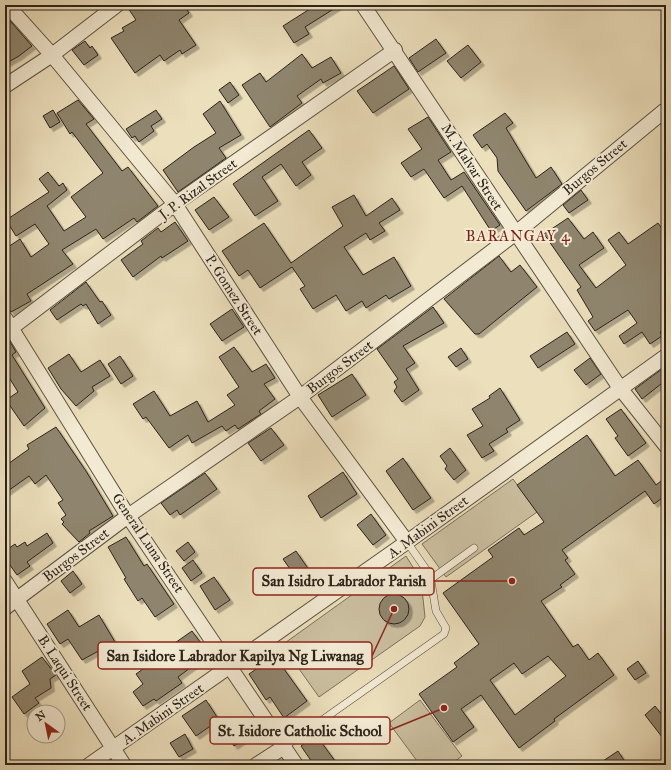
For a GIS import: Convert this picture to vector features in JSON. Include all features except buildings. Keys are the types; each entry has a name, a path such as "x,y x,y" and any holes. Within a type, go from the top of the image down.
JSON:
{"street":[{"name":"P. Gomez Street","path":"7,5 52,55 175,204 300,397 407,542"},
{"path":"5,86 52,55 117,5"},
{"name":"M. Malvar Street","path":"363,5 395,50 620,388 666,446"},
{"name":"J. P. Rizal Street","path":"7,326 175,204 395,50"},
{"name":"Burgos Street","path":"5,608 128,516 300,397 516,233 664,111"},
{"name":"General Luna Street","path":"7,326 128,516 296,765"},
{"name":"A. Mabini Street","path":"89,765 407,542 666,356"},
{"name":"B. Laqui Street","path":"5,581 115,748 124,765"},
{"path":"256,765 284,747"}],"lane":[{"path":"284,747 444,634 446,628 433,603 431,579 426,568 407,542"},
{"path":"431,579 474,548"}],"shaded area":[{"path":"513,479 537,512 446,577 422,544"},
{"path":"406,556 421,580 425,617 420,626 319,697 282,645"},
{"path":"420,700 462,756 450,765 420,765 389,723"}],"place":[{"name":"San Isidro Labrador Parish","path":"512,581"},
{"name":"San Isidore Labrador Kapilya Ng Liwanag","path":"394,609"},
{"name":"St. Isidore Catholic School","path":"444,708"}],"district":[{"name":"BARANGAY 4","path":"518,236"}]}
